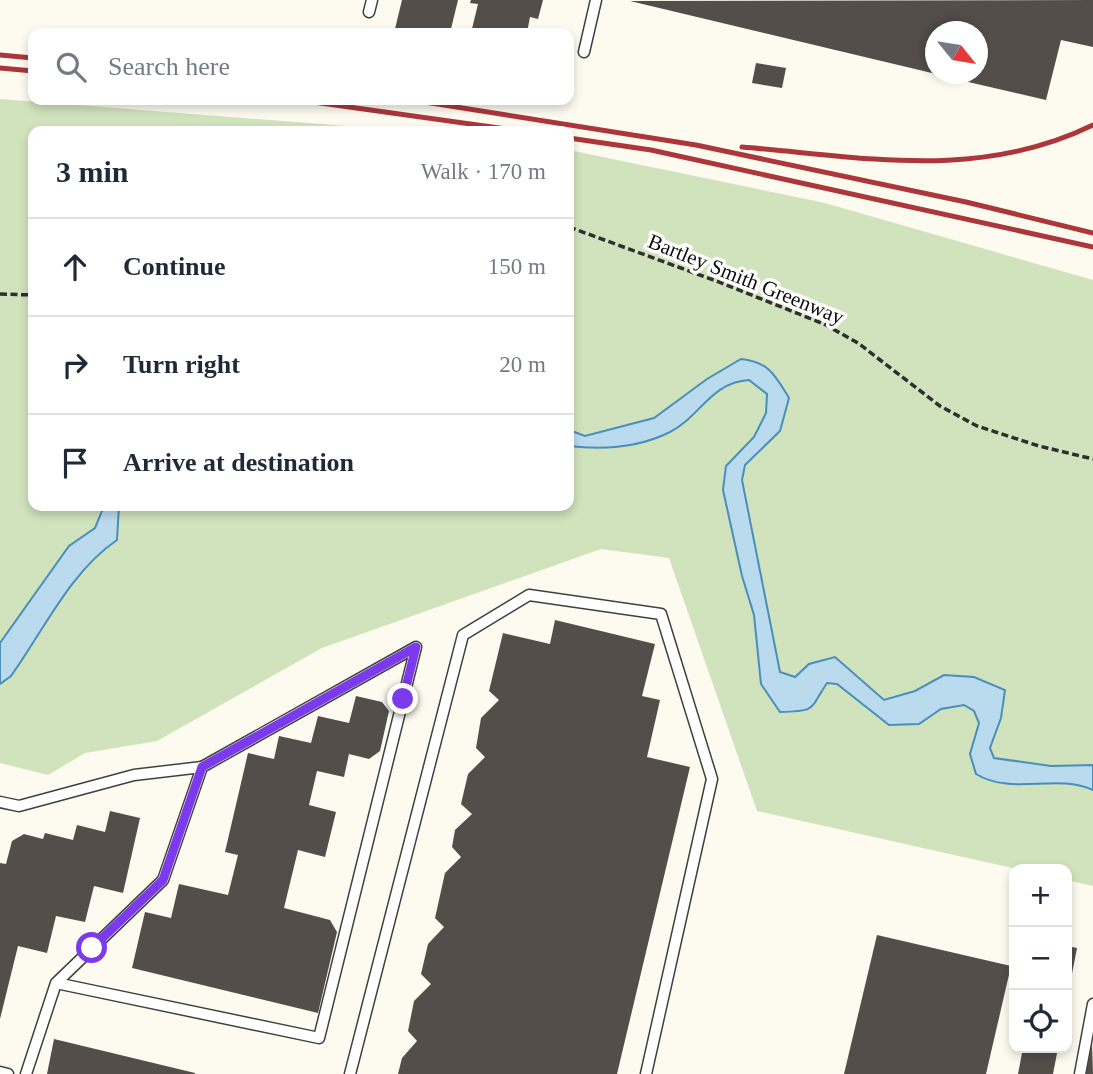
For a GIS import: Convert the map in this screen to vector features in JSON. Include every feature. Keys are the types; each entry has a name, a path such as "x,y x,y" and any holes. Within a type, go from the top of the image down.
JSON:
{"lane":[{"path":"369,12 372,0"},
{"path":"583,52 596,0"},
{"path":"350,1074 463,635 529,595 661,614 712,779 646,1074"},
{"path":"0,802 19,806 134,775 202,767 416,647 319,1038 56,982"},
{"path":"26,1074 56,982 163,880 202,767"},
{"path":"1080,1074 1093,1004"},
{"path":"0,1072 8,1074"}],"path":[{"name":"Bartley Smith Greenway","path":"574,229 824,324 858,343 940,406 977,426 1039,446 1093,459"},
{"path":"0,294 12,292 28,294"}],"green space":[{"path":"0,99 28,101 28,105 77,105 347,126 28,126 28,511 574,511 574,151 825,203 1093,280 1093,886 1072,881 1072,864 1009,864 1009,867 757,811 669,558 601,549 322,648 157,741 85,753 48,775 0,763"}],"water":[{"path":"741,359 751,361 770,371 789,398 780,431 745,465 742,480 780,672 795,677 809,664 835,657 884,700 915,691 944,675 974,677 1005,690 1001,718 990,748 994,758 1051,766 1093,765 1093,790 1064,783 1004,783 976,774 970,754 979,723 974,711 964,705 941,709 919,724 889,725 837,684 827,683 811,707 800,711 780,712 761,684 754,615 742,576 723,490 726,466 754,437 766,413 767,394 749,380 736,382 715,394 680,426 646,442 620,447 574,446 574,432 585,436 654,418 707,379"},
{"path":"102,511 119,511 117,540 85,568 11,676 0,684 0,643 69,546 95,528"}],"building":[{"path":"402,0 458,0 451,28 395,28"},
{"path":"471,0 543,0 538,19 530,17 528,28 472,28 478,4 470,3"},
{"path":"1093,0 1093,47 1061,40 1046,100 977,84 988,84 988,21 925,21 925,71 630,1"},
{"path":"756,63 786,68 782,88 752,83"},
{"path":"555,620 655,644 642,696 660,700 647,757 690,767 617,1074 398,1074 402,1058 417,1041 408,1031 414,1001 431,984 421,974 428,944 444,927 435,918 445,873 461,857 452,847 455,830 472,814 461,804 468,774 485,757 476,748 481,718 499,700 489,691 503,633 550,644"},
{"path":"356,696 382,702 389,711 380,751 369,759 349,754 344,777 317,771 309,805 336,812 325,857 298,850 284,908 330,920 337,932 318,1013 132,968 145,912 171,918 179,884 228,895 238,855 225,852 248,753 274,759 279,736 311,743 318,716 349,723"},
{"path":"110,811 140,818 123,893 94,886 85,922 56,916 47,953 18,946 0,1019 0,863 6,864 12,841 24,834 43,839 45,833 73,840 77,825 105,832"},
{"path":"877,935 1009,966 986,1074 844,1074"},
{"path":"1072,947 1077,948 1072,974"},
{"path":"54,1039 195,1073 195,1074 47,1074"},
{"path":"1092,1043 1093,1074 1086,1074"},
{"path":"1022,1053 1057,1053 1053,1074 1018,1074"}],"railway":[{"path":"0,55 28,58"},
{"path":"0,68 28,71"},
{"path":"335,105 484,126"},
{"path":"444,105 696,145 966,202 1093,233"},
{"path":"742,147 877,159 964,159 1007,153 1050,142 1093,125"},
{"path":"574,139 651,150 1093,247"}],"route":[{"path":"92,948 163,880 202,767 416,647 403,699"}]}
